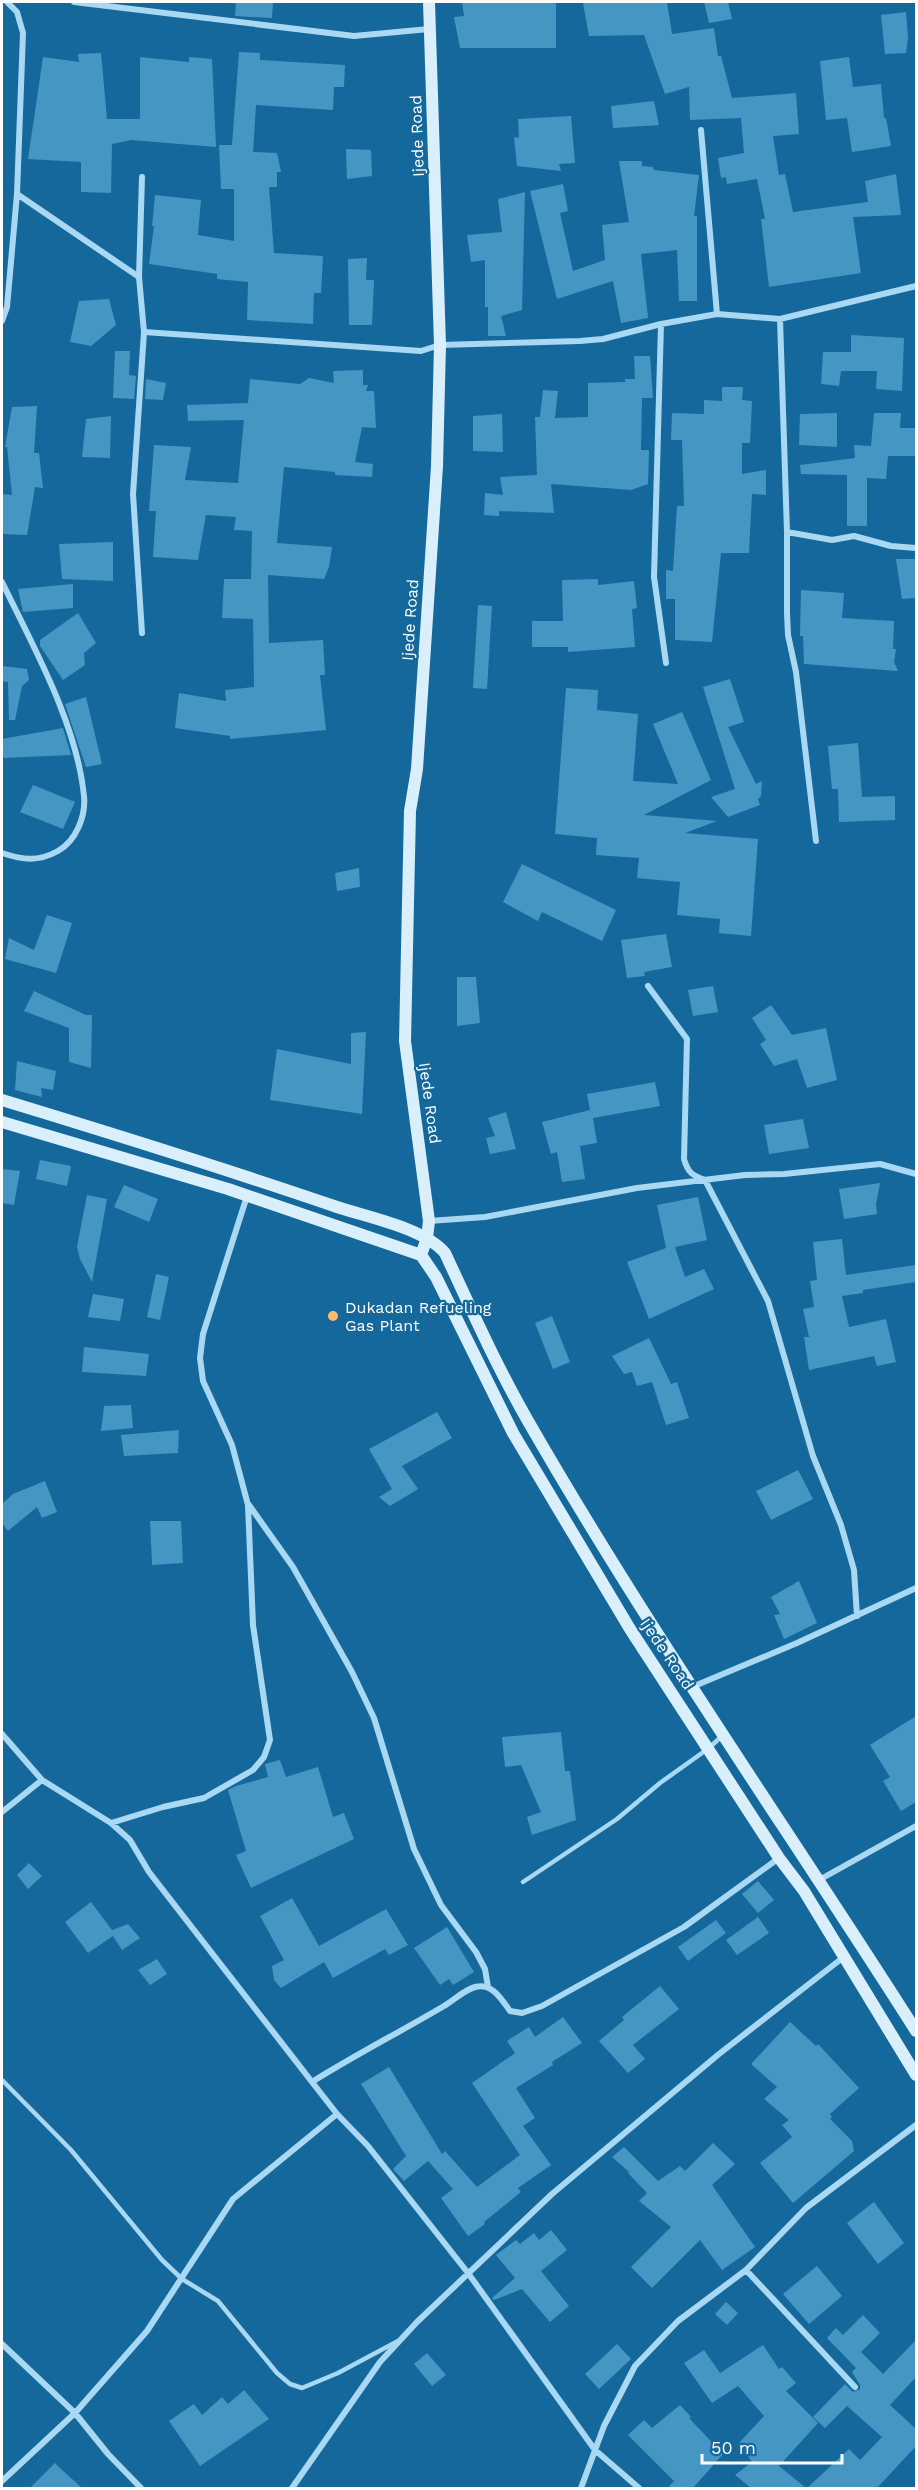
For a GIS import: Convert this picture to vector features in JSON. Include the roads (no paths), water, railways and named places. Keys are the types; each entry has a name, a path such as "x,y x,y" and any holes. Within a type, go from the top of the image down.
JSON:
{"main road":[{"name":"Ijede Road","path":"429,2 440,345 437,466 417,769 410,811 405,1041 429,1221 427,1238 421,1255 436,1277 513,1433 630,1629 779,1858 804,1891 916,2075"},
{"path":"2,1100 219,1167 427,1238"},
{"path":"2,1122 247,1195 421,1255"},
{"name":"Ijede Road","path":"427,1238 445,1253 527,1420 644,1615 916,2031"}],"street":[{"path":"2,321 7,307 17,194 23,33 17,12 7,2"},
{"path":"74,2 354,36 430,29"},
{"path":"701,130 717,314"},
{"path":"142,177 138,277 144,332 134,494 142,633"},
{"path":"17,194 138,277"},
{"path":"144,332 421,351 440,345 603,339 661,324 717,314 780,319 916,286"},
{"path":"780,319 788,635 796,672 816,841"},
{"path":"661,324 654,577 666,663"},
{"path":"787,532 822,540 854,536 891,546 916,548"},
{"path":"2,582 43,666 75,749 84,798 76,836 66,847 47,857 31,861 2,853"},
{"path":"648,986 687,1039 684,1160 691,1175 705,1180 768,1301 813,1456 841,1526 854,1570 857,1616"},
{"path":"429,1221 485,1217 637,1188 705,1180 880,1164 916,1174"},
{"path":"111,1823 163,1807 204,1798 253,1770 264,1758 270,1740 253,1625 248,1505 232,1445 203,1382 201,1358 203,1334 247,1195"},
{"path":"248,1505 293,1567 352,1672 374,1718 414,1849 441,1905 476,1952 484,1969 488,1987"},
{"path":"692,1687 916,1588"},
{"path":"2,1734 42,1780 111,1823 130,1840 149,1872 312,2082 368,2146 468,2273 595,2451 639,2488"},
{"path":"2,1812 42,1780"},
{"path":"818,1880 916,1826"},
{"path":"312,2082 351,2056 445,2006 475,1986 488,1987 497,1994 510,2011 522,2013 542,2006 684,1928 779,1858"},
{"path":"292,2488 380,2362 468,2273 552,2193 719,2054 845,1956"},
{"path":"2,2481 75,2413 147,2331 233,2199 338,2114"},
{"path":"580,2488 604,2426 635,2366 678,2321 746,2270 806,2208 916,2125"},
{"path":"746,2270 855,2387"},
{"path":"2,2344 75,2413 108,2454 141,2488"}],"lane":[{"path":"524,1882 617,1819 660,1783 709,1749 723,1736"},
{"path":"2,2080 71,2151 162,2260 183,2279 218,2301 277,2373 290,2384 302,2388 338,2373 401,2340"}],"place":[{"name":"Dukadan Refueling Gas Plant","path":"333,1316"}]}
